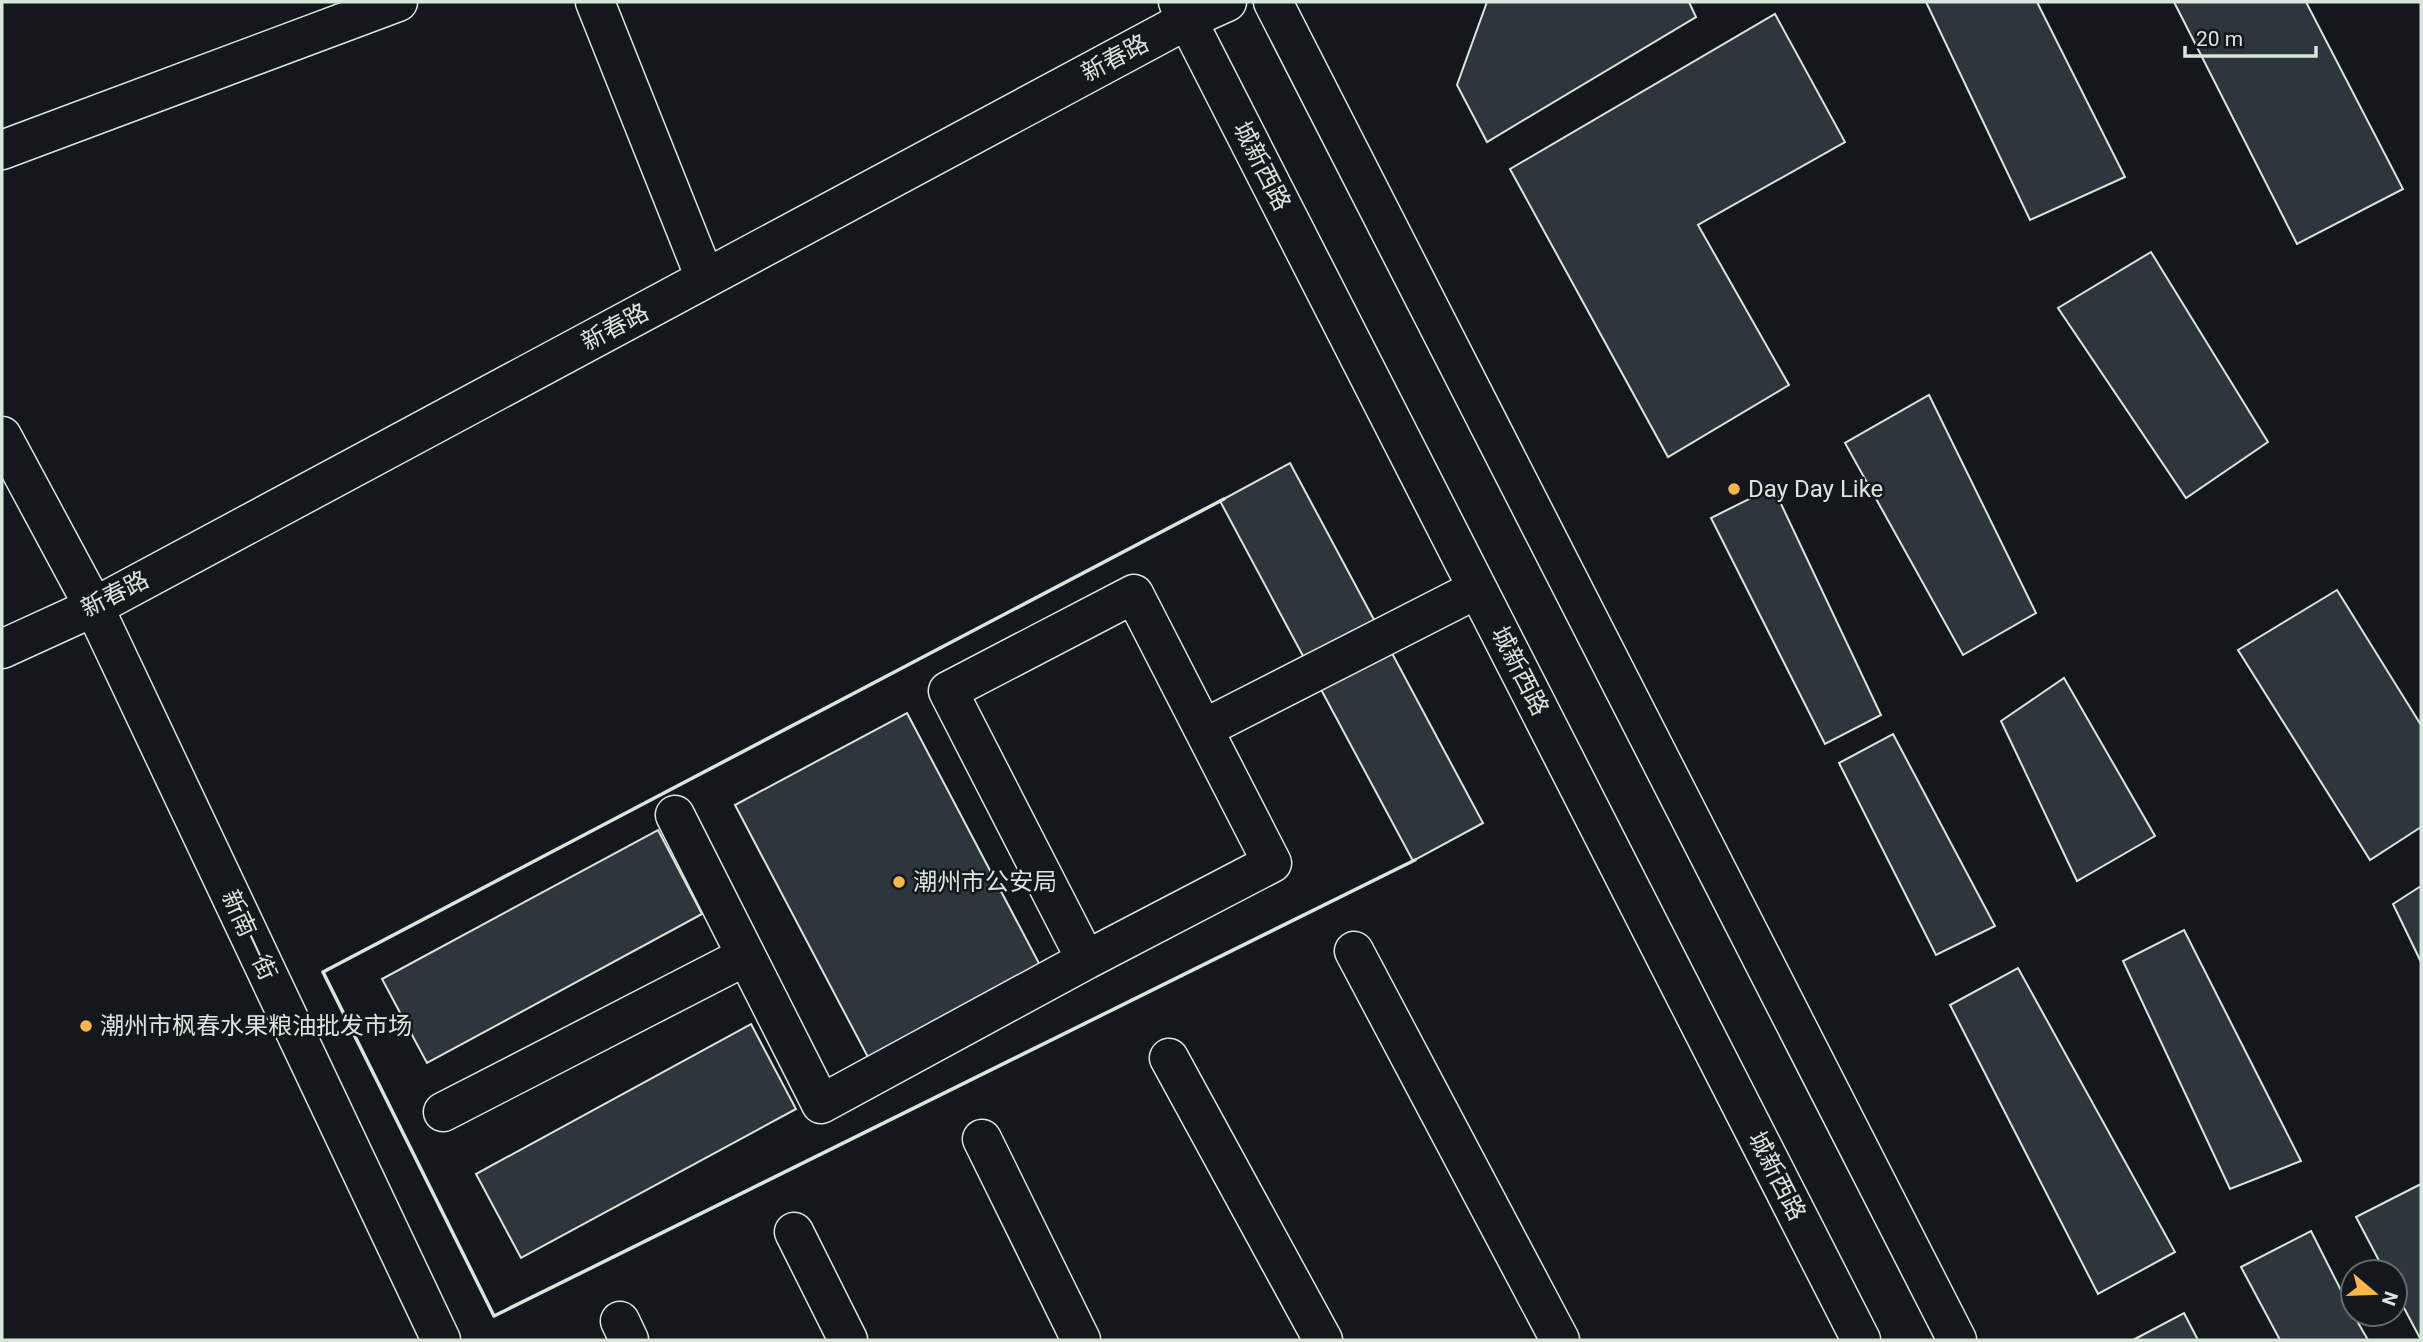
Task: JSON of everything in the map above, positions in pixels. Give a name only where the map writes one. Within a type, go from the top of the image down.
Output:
[{"type":"street","points":[[2,150],[398,2]]},
{"type":"street","points":[[595,2],[705,278]]},
{"type":"street","name":"新春路","points":[[2,649],[94,607],[705,278],[1182,11],[1227,2]]},
{"type":"street","points":[[1273,2],[1956,1340]]},
{"type":"street","name":"城新西路","points":[[1182,11],[1861,1340]]},
{"type":"street","name":"新南一街","points":[[2,436],[94,607],[441,1340]]},
{"type":"street","points":[[1205,728],[1478,589]]},
{"type":"street","points":[[675,815],[821,1104],[1086,960],[1272,863],[1134,594],[948,691],[1086,960]]},
{"type":"street","points":[[1354,951],[1560,1340]]},
{"type":"street","points":[[443,1112],[746,956]]},
{"type":"street","points":[[1169,1058],[1323,1340]]},
{"type":"street","points":[[982,1139],[1081,1340]]},
{"type":"street","points":[[794,1232],[848,1340]]},
{"type":"building","points":[[1487,2],[1689,2],[1696,17],[1487,142],[1457,85]]},
{"type":"building","points":[[1926,2],[2037,2],[2125,177],[2030,220]]},
{"type":"building","points":[[2174,2],[2306,2],[2403,189],[2297,244]]},
{"type":"building","points":[[1775,14],[1845,142],[1698,225],[1789,385],[1668,457],[1510,169]]},
{"type":"building","points":[[2151,252],[2268,442],[2186,498],[2058,308]]},
{"type":"building","points":[[1929,395],[2036,613],[1963,655],[1845,443]]},
{"type":"building","points":[[1290,463],[1483,823],[1413,861],[1220,501]]},
{"type":"building","points":[[1773,487],[1881,715],[1825,744],[1711,518]]},
{"type":"building","points":[[2337,590],[2421,725],[2421,827],[2370,860],[2238,650]]},
{"type":"building","points":[[2064,678],[2155,836],[2077,881],[2001,721]]},
{"type":"building","points":[[907,713],[1042,969],[870,1061],[735,805]]},
{"type":"building","points":[[1893,734],[1995,926],[1936,955],[1839,763]]},
{"type":"building","points":[[658,830],[702,914],[427,1063],[382,979]]},
{"type":"building","points":[[2421,886],[2421,962],[2393,904]]},
{"type":"building","points":[[2184,930],[2301,1161],[2230,1189],[2123,961]]},
{"type":"building","points":[[2018,968],[2175,1252],[2098,1294],[1950,1005]]},
{"type":"building","points":[[751,1024],[796,1109],[521,1258],[476,1174]]},
{"type":"building","points":[[2421,1184],[2421,1340],[2409,1317],[2409,1258],[2378,1258],[2356,1217]]},
{"type":"building","points":[[2311,1231],[2339,1286],[2339,1328],[2361,1328],[2368,1340],[2280,1340],[2241,1267]]},
{"type":"building","points":[[2184,1313],[2198,1340],[2133,1340]]},
{"type":"wall","points":[[1224,499],[323,972],[494,1316],[1415,860]]},
{"type":"place","name":"Day Day Like","points":[[1734,489]]},
{"type":"place","name":"潮州市公安局","points":[[899,882]]},
{"type":"place","name":"潮州市枫春水果粮油批发市场","points":[[86,1026]]}]
